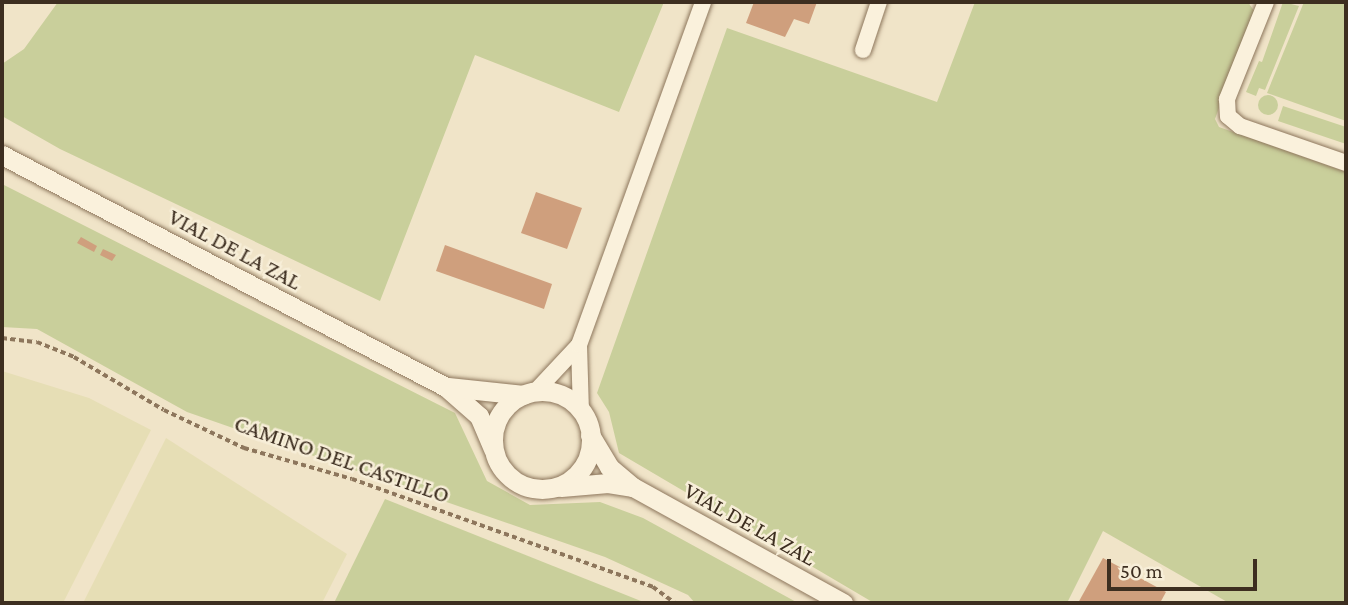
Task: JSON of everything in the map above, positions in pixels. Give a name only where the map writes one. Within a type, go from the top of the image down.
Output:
[{"type":"street","points":[[579,345],[530,393],[499,416],[493,449],[503,470],[521,485],[555,488],[582,467],[590,435],[581,412],[579,345],[703,2]]},
{"type":"street","points":[[863,50],[879,2]]},
{"type":"street","points":[[1265,2],[1227,99],[1228,116],[1240,126],[1346,163]]},
{"type":"street","name":"VIAL DE LA ZAL","points":[[2,155],[446,387],[479,416],[493,449]]},
{"type":"street","name":"VIAL DE LA ZAL","points":[[446,387],[530,393]]},
{"type":"street","points":[[530,393],[566,398],[581,412]]},
{"type":"street","name":"VIAL DE LA ZAL","points":[[590,435],[608,467],[633,487],[842,603]]},
{"type":"street","name":"VIAL DE LA ZAL","points":[[555,488],[608,483],[633,487]]},
{"type":"path","name":"CAMINO DEL CASTILLO","points":[[2,338],[37,342],[74,357],[164,410],[244,448],[431,507],[653,587],[676,603]]},
{"type":"shaded area","points":[[2,371],[89,398],[151,430],[63,603],[2,603]]},
{"type":"shaded area","points":[[166,438],[347,554],[322,603],[83,603]]},
{"type":"green space","points":[[58,2],[664,2],[619,112],[475,55],[380,301],[60,149],[2,116],[2,64],[24,49]]},
{"type":"green space","points":[[975,2],[1248,2],[1254,11],[1215,119],[1219,127],[1346,172],[1346,603],[1229,603],[1103,531],[1067,603],[874,603],[619,453],[609,412],[597,393],[727,28],[937,102]]},
{"type":"green space","points":[[1283,2],[1299,6],[1265,90],[1259,88],[1256,96],[1246,92],[1259,61],[1262,62]]},
{"type":"green space","points":[[1304,2],[1346,2],[1346,121],[1267,93]]},
{"type":"green space","points":[[1268,95],[1275,98],[1278,105],[1275,112],[1268,115],[1261,112],[1258,105],[1261,98]]},
{"type":"green space","points":[[1283,106],[1346,127],[1346,144],[1278,121]]},
{"type":"green space","points":[[2,184],[455,413],[487,481],[530,505],[600,502],[643,518],[798,603],[695,603],[688,595],[605,557],[187,412],[37,329],[2,327]]},
{"type":"green space","points":[[385,499],[646,603],[334,603]]},
{"type":"building","points":[[754,2],[817,2],[809,24],[794,19],[785,37],[746,23]]},
{"type":"building","points":[[536,192],[582,208],[567,249],[521,233]]},
{"type":"building","points":[[81,237],[97,246],[94,252],[77,243]]},
{"type":"building","points":[[445,245],[552,284],[544,309],[436,271]]},
{"type":"building","points":[[103,249],[116,255],[112,261],[100,255]]},
{"type":"building","points":[[1103,558],[1166,592],[1160,603],[1078,603]]}]
